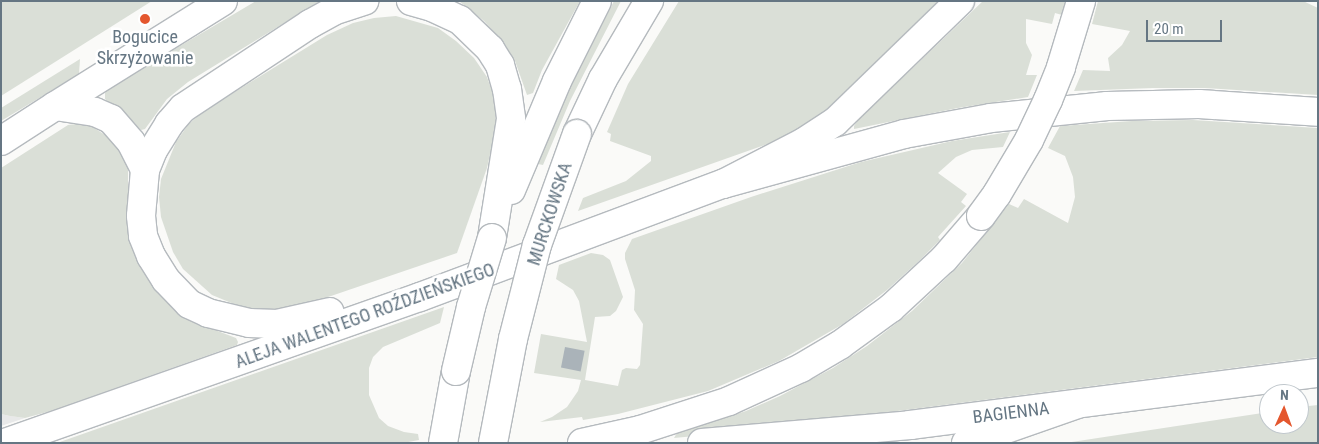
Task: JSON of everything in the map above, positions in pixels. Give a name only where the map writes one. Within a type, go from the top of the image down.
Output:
[{"type":"main road","points":[[1,141],[223,1]]},
{"type":"main road","points":[[364,1],[333,11],[310,24],[184,108],[169,124],[153,150],[145,170],[141,216],[143,236],[151,256],[172,286],[189,304],[208,314],[249,323],[277,324],[342,309],[420,297]]},
{"type":"main road","points":[[411,1],[432,7],[460,20],[490,49],[500,65],[507,89],[511,120],[510,172]]},
{"type":"main road","points":[[443,443],[471,307],[510,172],[597,1]]},
{"type":"main road","name":"MURCKOWSKA","points":[[493,443],[513,339],[537,245],[577,134],[603,79],[649,1]]},
{"type":"main road","points":[[724,184],[804,142],[835,122],[960,1]]},
{"type":"main road","points":[[582,443],[640,430],[729,401],[801,368],[840,345],[891,308],[944,259],[981,216],[1004,182],[1039,120],[1061,67],[1081,1]]},
{"type":"main road","points":[[724,184],[904,134],[1042,111],[1107,106],[1199,104],[1318,112]]},
{"type":"main road","points":[[55,106],[95,112],[111,119],[132,142],[145,170]]},
{"type":"main road","name":"ALEJA WALENTEGO ROŹDZIEŃSKIEGO","points":[[5,443],[420,297],[724,184]]},
{"type":"main road","name":"BAGIENNA","points":[[702,443],[910,425],[1318,373]]},
{"type":"main road","points":[[966,443],[1078,404]]},
{"type":"main road","points":[[826,443],[910,425]]},
{"type":"shaded area","points":[[1,1],[152,1],[1,96]]},
{"type":"shaded area","points":[[256,1],[320,1],[188,82],[167,99],[145,129],[141,130],[105,99],[105,93],[109,88]]},
{"type":"shaded area","points":[[459,1],[580,1],[542,70],[533,93],[527,95],[515,61],[504,43],[484,21]]},
{"type":"shaded area","points":[[614,1],[621,1],[570,101],[543,165],[538,164],[574,79]]},
{"type":"shaded area","points":[[679,1],[939,1],[830,109],[790,136],[578,211],[583,198],[626,181],[651,161],[651,156],[610,141],[611,134],[607,132],[628,84]]},
{"type":"shaded area","points":[[983,1],[1066,1],[1062,15],[1055,13],[1052,24],[1026,19],[1026,43],[1032,55],[1026,75],[1037,75],[1028,97],[958,108],[854,129],[858,120]]},
{"type":"shaded area","points":[[1098,1],[1303,1],[1318,8],[1318,95],[1205,88],[1074,91],[1083,70],[1110,71],[1108,58],[1122,45],[1130,31],[1092,24]]},
{"type":"shaded area","points":[[396,16],[438,28],[456,41],[474,58],[487,77],[494,97],[496,121],[487,168],[457,253],[290,310],[246,309],[212,295],[183,269],[173,252],[161,217],[159,197],[161,179],[176,142],[188,125],[202,112],[327,35],[353,23],[374,18]]},
{"type":"shaded area","points":[[80,59],[79,74],[1,121],[1,108]]},
{"type":"shaded area","points":[[1193,120],[1318,128],[1318,357],[727,433],[674,438],[677,433],[746,411],[780,396],[833,368],[867,346],[912,311],[962,263],[1009,204],[1018,208],[1024,199],[1068,223],[1075,197],[1073,177],[1065,156],[1048,148],[1060,126],[1132,121]]},
{"type":"shaded area","points":[[68,125],[91,126],[110,138],[119,147],[128,166],[128,210],[202,325],[236,338],[238,342],[237,345],[51,411],[25,418],[1,414],[1,168]]},
{"type":"shaded area","points":[[1010,132],[1003,147],[972,150],[956,157],[938,173],[967,194],[961,202],[966,206],[938,237],[940,240],[920,260],[887,290],[843,324],[779,361],[708,391],[618,414],[583,420],[582,417],[540,422],[567,407],[578,391],[581,380],[534,373],[541,334],[587,342],[579,301],[573,290],[556,279],[559,265],[591,253],[603,255],[610,260],[623,297],[616,311],[610,316],[595,317],[585,380],[618,386],[622,370],[626,368],[637,369],[640,365],[643,324],[634,310],[635,290],[625,259],[625,253],[632,239],[751,197],[861,162],[952,141]]},
{"type":"shaded area","points":[[444,307],[440,323],[383,347],[373,357],[369,368],[369,395],[379,418],[388,426],[404,432],[418,434],[419,440],[403,443],[57,443]]},
{"type":"shaded area","points":[[1318,405],[1318,443],[1065,443],[1259,414],[1259,434],[1309,434],[1309,406]]},
{"type":"shaded area","points":[[1,414],[10,416],[25,418],[1,426]]},
{"type":"building","points":[[565,347],[585,351],[581,371],[561,368]]},
{"type":"place","name":"Bogucice Skrzyżowanie","points":[[145,19]]}]
